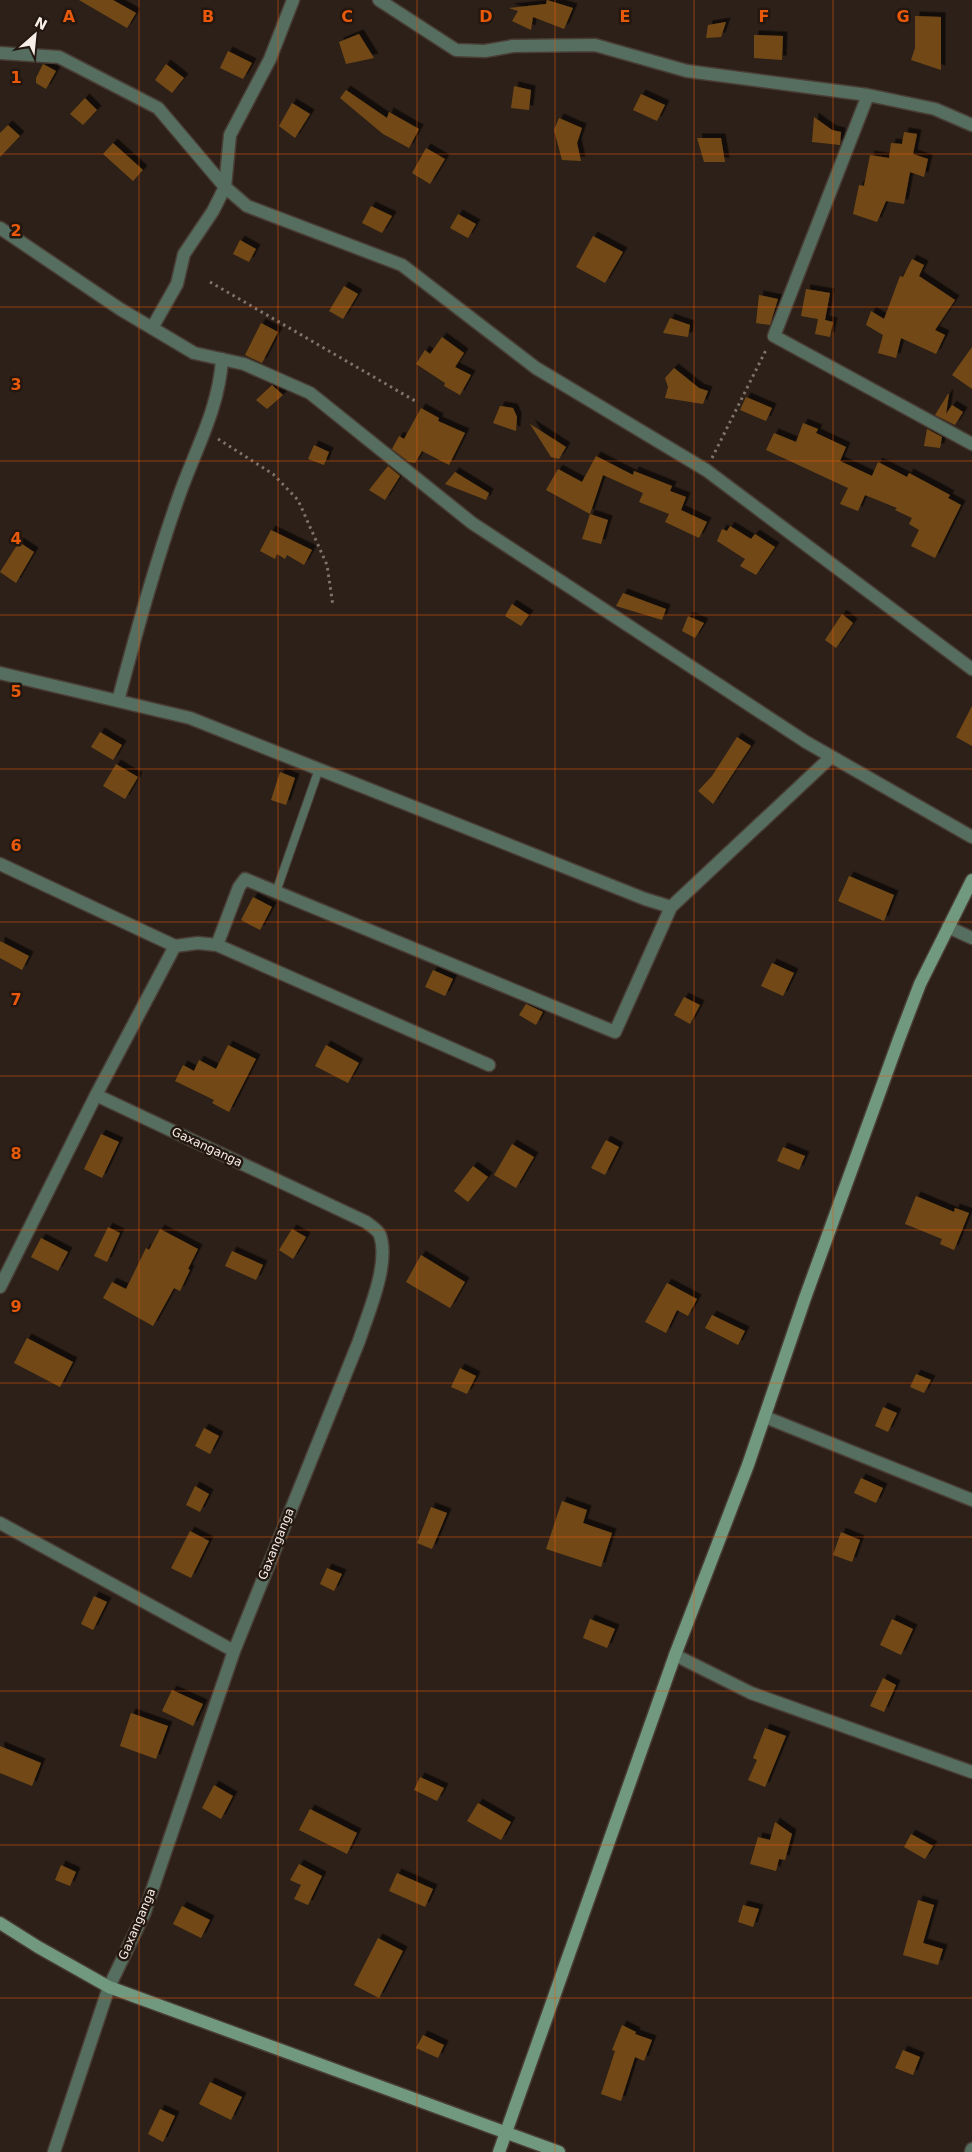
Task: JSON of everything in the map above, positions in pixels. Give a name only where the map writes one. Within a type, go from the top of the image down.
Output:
[{"type":"street","points":[[152,328],[177,284],[184,254],[213,211],[225,187],[230,135],[270,58],[292,0]]},
{"type":"street","points":[[379,0],[456,50],[484,51],[513,46],[595,45],[687,71],[868,96],[935,109],[972,125]]},
{"type":"street","points":[[0,53],[59,57],[158,108],[225,187],[247,206],[402,265],[536,368],[706,470],[972,669]]},
{"type":"street","points":[[868,96],[774,336],[972,444]]},
{"type":"street","points":[[0,228],[152,328],[194,353],[244,364],[310,393],[472,523],[831,758],[972,837]]},
{"type":"street","points":[[118,701],[144,603],[179,496],[206,432],[221,374],[222,359]]},
{"type":"street","points":[[0,673],[190,718],[644,899],[671,907]]},
{"type":"street","points":[[217,945],[238,887],[245,879],[615,1032],[671,907],[831,758]]},
{"type":"street","points":[[0,864],[174,946],[198,943],[217,945],[489,1065]]},
{"type":"street","points":[[499,2152],[675,1655],[764,1417],[898,1039],[920,984],[972,880]]},
{"type":"street","points":[[948,927],[972,938]]},
{"type":"street","points":[[0,1287],[96,1094],[174,946]]},
{"type":"street","name":"Gaxanganga","points":[[54,2152],[109,1987],[144,1914],[234,1651],[359,1341],[376,1289],[383,1250],[380,1233],[366,1222],[96,1094]]},
{"type":"street","points":[[764,1417],[972,1500]]},
{"type":"street","points":[[0,1523],[234,1651]]},
{"type":"street","points":[[675,1655],[751,1693],[972,1772]]},
{"type":"street","points":[[0,1923],[109,1987],[559,2152]]},
{"type":"lane","points":[[276,892],[318,769]]},
{"type":"path","points":[[210,282],[417,402]]},
{"type":"path","points":[[706,470],[774,336]]},
{"type":"path","points":[[206,432],[273,474],[298,500],[327,565],[333,606]]},
{"type":"building","points":[[79,0],[113,0],[136,13],[127,28]]},
{"type":"building","points":[[547,0],[573,8],[564,29],[533,17],[531,30],[512,21],[518,11],[509,8],[546,4]]},
{"type":"building","points":[[915,16],[941,17],[941,70],[911,60],[915,48]]},
{"type":"building","points":[[726,22],[721,37],[706,38],[708,25]]},
{"type":"building","points":[[359,34],[374,58],[346,64],[339,42]]},
{"type":"building","points":[[754,35],[783,36],[782,60],[754,58]]},
{"type":"building","points":[[228,51],[252,63],[243,79],[220,68]]},
{"type":"building","points":[[43,64],[56,71],[46,89],[36,83],[36,78]]},
{"type":"building","points":[[166,64],[184,78],[172,93],[155,80]]},
{"type":"building","points":[[514,86],[531,90],[529,110],[511,108]]},
{"type":"building","points":[[346,90],[387,118],[389,112],[419,129],[409,148],[383,134],[340,98]]},
{"type":"building","points":[[641,94],[665,105],[657,121],[633,110]]},
{"type":"building","points":[[85,98],[97,110],[83,125],[70,114]]},
{"type":"building","points":[[292,103],[310,114],[295,138],[279,126]]},
{"type":"building","points":[[814,117],[832,130],[841,132],[840,145],[812,142]]},
{"type":"building","points":[[559,118],[582,128],[577,143],[581,161],[562,160],[554,130]]},
{"type":"building","points":[[8,125],[20,136],[0,157],[0,133]]},
{"type":"building","points":[[904,132],[917,134],[913,154],[928,159],[924,177],[910,172],[904,204],[886,201],[877,222],[853,214],[859,185],[864,186],[870,155],[889,158],[891,143],[902,144]]},
{"type":"building","points":[[697,138],[721,138],[725,162],[704,162]]},
{"type":"building","points":[[113,143],[143,170],[133,181],[103,154]]},
{"type":"building","points":[[426,148],[445,159],[430,184],[412,173]]},
{"type":"building","points":[[371,206],[392,216],[382,233],[362,223]]},
{"type":"building","points":[[458,214],[476,224],[468,238],[450,228]]},
{"type":"building","points":[[593,236],[623,252],[605,283],[576,267]]},
{"type":"building","points":[[240,240],[256,249],[249,262],[233,254]]},
{"type":"building","points":[[912,259],[924,265],[919,276],[955,300],[935,330],[945,335],[936,354],[901,338],[896,358],[878,353],[883,335],[866,325],[871,311],[884,319],[900,276],[903,277]]},
{"type":"building","points":[[344,286],[358,294],[343,319],[329,311]]},
{"type":"building","points":[[806,289],[830,293],[825,320],[833,322],[830,337],[815,334],[818,319],[801,316]]},
{"type":"building","points":[[759,295],[778,299],[770,325],[756,323]]},
{"type":"building","points":[[670,318],[690,325],[688,337],[663,333]]},
{"type":"building","points":[[261,323],[278,332],[262,363],[245,355]]},
{"type":"building","points":[[442,337],[464,353],[455,367],[471,375],[460,395],[444,386],[445,383],[416,364],[425,350],[430,354]]},
{"type":"building","points":[[972,347],[972,389],[952,375]]},
{"type":"building","points":[[674,368],[699,388],[708,391],[703,404],[665,398],[668,387],[665,378]]},
{"type":"building","points":[[272,385],[283,395],[267,409],[256,400]]},
{"type":"building","points":[[948,394],[946,414],[952,405],[963,412],[955,425],[935,415]]},
{"type":"building","points":[[746,397],[772,408],[766,421],[740,410]]},
{"type":"building","points":[[500,406],[513,408],[517,417],[516,431],[493,423]]},
{"type":"building","points":[[421,408],[439,418],[438,421],[465,433],[449,465],[422,451],[415,463],[409,462],[392,449],[399,436],[404,439]]},
{"type":"building","points":[[803,423],[818,429],[816,433],[846,447],[840,461],[872,476],[878,462],[907,477],[909,473],[950,495],[948,498],[961,505],[935,558],[911,546],[919,530],[909,524],[912,518],[895,510],[897,508],[865,495],[858,511],[840,504],[848,488],[766,450],[774,433],[796,442]]},
{"type":"building","points":[[530,424],[566,447],[559,459],[551,457]]},
{"type":"building","points":[[927,429],[942,437],[940,448],[924,446]]},
{"type":"building","points":[[314,445],[329,452],[324,465],[308,459]]},
{"type":"building","points":[[596,456],[633,475],[634,471],[672,486],[670,491],[686,497],[681,510],[707,522],[699,538],[665,522],[669,514],[639,502],[643,493],[603,475],[590,514],[546,490],[558,469],[582,482]]},
{"type":"building","points":[[388,466],[400,476],[385,500],[369,490]]},
{"type":"building","points":[[455,472],[489,493],[486,500],[445,484]]},
{"type":"building","points":[[590,514],[608,520],[601,544],[582,539]]},
{"type":"building","points":[[730,526],[751,539],[755,534],[775,547],[756,575],[740,566],[745,559],[717,541],[722,529],[727,531]]},
{"type":"building","points":[[271,530],[312,550],[304,565],[287,555],[285,559],[277,554],[275,559],[260,551]]},
{"type":"building","points":[[19,542],[34,552],[16,583],[0,572]]},
{"type":"building","points":[[623,593],[666,609],[662,620],[616,606]]},
{"type":"building","points":[[512,604],[529,615],[521,626],[505,616]]},
{"type":"building","points":[[842,614],[853,623],[836,648],[825,640]]},
{"type":"building","points":[[688,616],[704,623],[695,638],[682,631]]},
{"type":"building","points":[[972,706],[972,746],[956,737]]},
{"type":"building","points":[[100,732],[122,745],[113,760],[91,747]]},
{"type":"building","points":[[737,737],[751,746],[713,804],[698,791],[712,776]]},
{"type":"building","points":[[116,764],[138,777],[125,799],[103,786]]},
{"type":"building","points":[[280,772],[295,778],[286,805],[271,800]]},
{"type":"building","points":[[849,876],[894,895],[884,921],[838,901]]},
{"type":"building","points":[[253,897],[272,907],[260,930],[241,920]]},
{"type":"building","points":[[0,941],[29,956],[22,970],[0,958]]},
{"type":"building","points":[[772,963],[794,973],[783,996],[761,986]]},
{"type":"building","points":[[433,970],[453,979],[445,996],[425,987]]},
{"type":"building","points":[[684,997],[700,1005],[690,1024],[674,1015]]},
{"type":"building","points":[[526,1004],[543,1012],[536,1025],[519,1015]]},
{"type":"building","points":[[228,1045],[256,1059],[229,1112],[212,1103],[214,1100],[175,1081],[183,1065],[194,1071],[199,1060],[216,1069]]},
{"type":"building","points":[[326,1045],[359,1063],[348,1083],[315,1066]]},
{"type":"building","points":[[101,1134],[119,1142],[102,1178],[84,1169]]},
{"type":"building","points":[[606,1140],[619,1147],[605,1175],[591,1168]]},
{"type":"building","points":[[512,1144],[534,1157],[516,1188],[494,1175]]},
{"type":"building","points":[[783,1147],[805,1156],[799,1170],[777,1161]]},
{"type":"building","points":[[473,1166],[488,1177],[468,1202],[454,1191]]},
{"type":"building","points":[[916,1196],[954,1212],[955,1208],[969,1213],[954,1250],[940,1244],[942,1239],[905,1224]]},
{"type":"building","points":[[108,1227],[120,1233],[107,1262],[94,1256]]},
{"type":"building","points":[[160,1229],[198,1249],[180,1291],[174,1288],[153,1326],[103,1298],[112,1282],[126,1289],[146,1248],[149,1250]]},
{"type":"building","points":[[292,1229],[306,1237],[293,1259],[279,1250]]},
{"type":"building","points":[[41,1238],[68,1252],[58,1271],[31,1257]]},
{"type":"building","points":[[232,1251],[263,1265],[256,1280],[225,1266]]},
{"type":"building","points":[[421,1255],[465,1282],[450,1308],[406,1282]]},
{"type":"building","points":[[667,1283],[697,1299],[688,1316],[677,1310],[666,1333],[645,1322]]},
{"type":"building","points":[[712,1315],[745,1331],[738,1345],[705,1328]]},
{"type":"building","points":[[27,1338],[73,1362],[60,1387],[14,1363]]},
{"type":"building","points":[[460,1368],[476,1376],[467,1394],[451,1387]]},
{"type":"building","points":[[916,1374],[931,1380],[924,1393],[910,1387]]},
{"type":"building","points":[[883,1407],[897,1413],[888,1432],[875,1426]]},
{"type":"building","points":[[204,1428],[219,1436],[210,1454],[195,1446]]},
{"type":"building","points":[[861,1478],[883,1488],[876,1503],[854,1493]]},
{"type":"building","points":[[195,1486],[209,1494],[200,1512],[186,1505]]},
{"type":"building","points":[[562,1501],[587,1510],[583,1523],[612,1533],[601,1567],[546,1549]]},
{"type":"building","points":[[431,1507],[447,1513],[432,1549],[417,1543]]},
{"type":"building","points":[[190,1531],[209,1541],[191,1578],[171,1568]]},
{"type":"building","points":[[841,1532],[860,1540],[852,1562],[833,1555]]},
{"type":"building","points":[[327,1568],[342,1574],[334,1591],[320,1584]]},
{"type":"building","points":[[94,1596],[107,1602],[93,1630],[81,1624]]},
{"type":"building","points":[[590,1619],[615,1629],[607,1648],[583,1638]]},
{"type":"building","points":[[892,1619],[913,1629],[901,1655],[880,1645]]},
{"type":"building","points":[[883,1678],[896,1685],[884,1712],[870,1706]]},
{"type":"building","points":[[172,1690],[203,1704],[193,1726],[162,1711]]},
{"type":"building","points":[[131,1713],[168,1726],[156,1759],[120,1746]]},
{"type":"building","points":[[765,1728],[786,1736],[765,1787],[748,1780],[757,1760],[753,1758]]},
{"type":"building","points":[[0,1746],[41,1763],[32,1786],[0,1773]]},
{"type":"building","points":[[420,1777],[444,1788],[437,1801],[414,1790]]},
{"type":"building","points":[[214,1785],[233,1796],[221,1819],[202,1808]]},
{"type":"building","points":[[478,1803],[511,1822],[501,1840],[467,1821]]},
{"type":"building","points":[[310,1809],[357,1833],[347,1854],[299,1830]]},
{"type":"building","points":[[775,1822],[792,1834],[785,1860],[779,1859],[776,1871],[750,1864],[758,1837],[770,1840]]},
{"type":"building","points":[[911,1834],[933,1846],[925,1859],[904,1847]]},
{"type":"building","points":[[299,1864],[322,1876],[308,1905],[294,1899],[301,1885],[290,1880]]},
{"type":"building","points":[[61,1865],[76,1872],[70,1886],[55,1880]]},
{"type":"building","points":[[397,1873],[433,1889],[425,1907],[389,1891]]},
{"type":"building","points":[[918,1900],[934,1905],[923,1943],[943,1949],[938,1965],[903,1955]]},
{"type":"building","points":[[743,1905],[759,1909],[753,1927],[738,1922]]},
{"type":"building","points":[[182,1906],[210,1920],[201,1938],[173,1924]]},
{"type":"building","points":[[378,1938],[403,1951],[379,1998],[354,1985]]},
{"type":"building","points":[[622,2025],[636,2032],[635,2034],[652,2040],[644,2061],[635,2057],[621,2101],[601,2094],[615,2051],[612,2050]]},
{"type":"building","points":[[423,2035],[444,2045],[438,2058],[416,2048]]},
{"type":"building","points":[[903,2050],[920,2057],[913,2075],[895,2068]]},
{"type":"building","points":[[210,2082],[242,2097],[231,2120],[199,2104]]},
{"type":"building","points":[[160,2109],[175,2116],[163,2142],[148,2134]]}]
